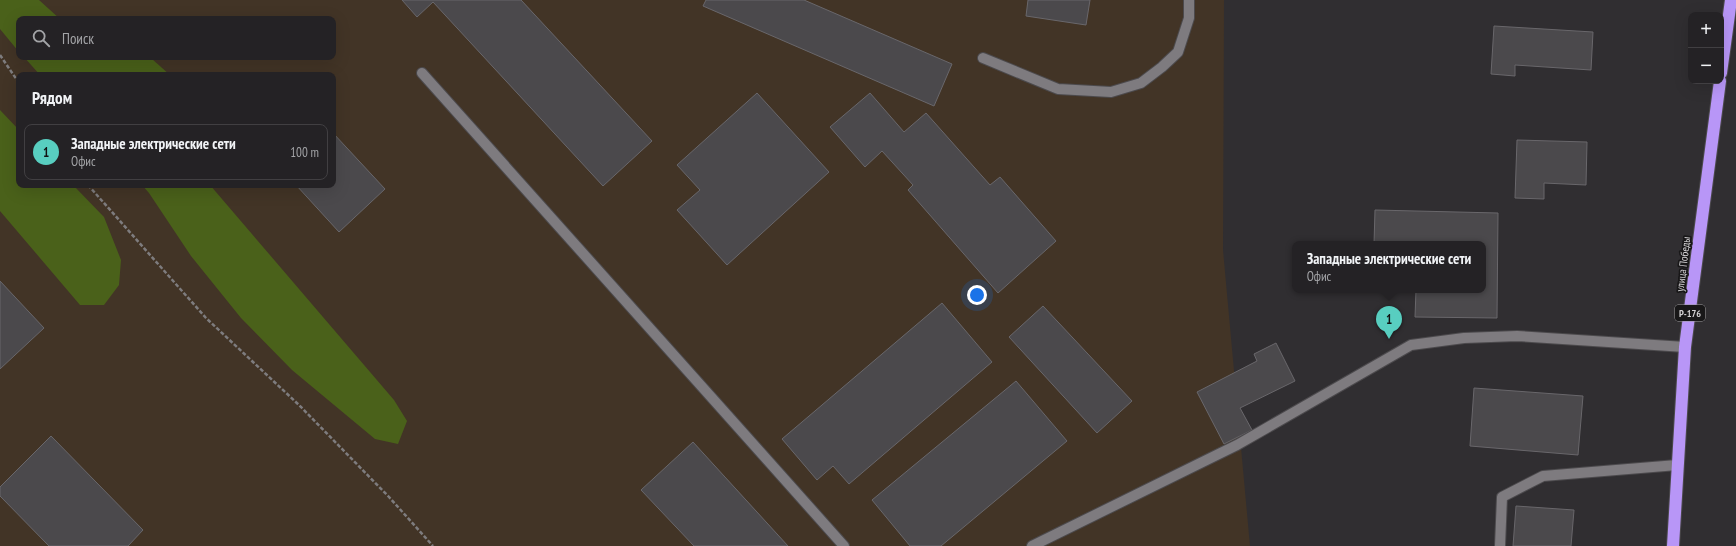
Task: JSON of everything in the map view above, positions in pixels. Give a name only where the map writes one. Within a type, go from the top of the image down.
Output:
[{"type":"highway","points":[[1724,49],[1730,0]]},
{"type":"highway","name":"улица Победы","points":[[1674,546],[1677,465],[1685,347],[1720,84]]},
{"type":"street","points":[[983,58],[1058,89],[1111,92],[1141,83],[1162,67],[1178,52],[1188,18],[1189,0]]},
{"type":"street","points":[[422,73],[844,546]]},
{"type":"street","points":[[1032,546],[1237,445],[1411,345],[1464,338],[1517,336],[1685,347]]},
{"type":"street","points":[[1500,546],[1502,497],[1543,476],[1677,465]]},
{"type":"path","points":[[0,55],[16,79]]},
{"type":"path","points":[[91,188],[206,318],[299,405],[389,497],[433,546]]},
{"type":"shaded area","points":[[0,0],[1224,0],[1223,250],[1250,546],[0,546]]},
{"type":"green space","points":[[0,0],[39,0],[57,16],[16,16],[16,48],[0,29]]},
{"type":"green space","points":[[27,60],[153,60],[167,72],[37,72]]},
{"type":"green space","points":[[0,110],[16,127],[16,188],[76,188],[104,217],[121,260],[119,285],[104,305],[80,305],[0,211]]},
{"type":"green space","points":[[145,188],[213,188],[394,400],[407,421],[398,444],[375,439],[292,370],[241,318],[191,256]]},
{"type":"building","points":[[402,0],[521,0],[652,141],[603,186],[433,2],[417,17]]},
{"type":"building","points":[[706,0],[804,0],[952,64],[934,106],[703,6]]},
{"type":"building","points":[[1028,0],[1090,0],[1086,25],[1026,16]]},
{"type":"building","points":[[1494,26],[1593,32],[1591,70],[1515,65],[1515,76],[1491,74]]},
{"type":"building","points":[[757,93],[829,172],[727,265],[677,210],[700,190],[677,165]]},
{"type":"building","points":[[870,93],[904,132],[926,113],[990,185],[1000,177],[1056,241],[998,293],[908,190],[913,185],[882,151],[865,167],[830,127]]},
{"type":"building","points":[[336,136],[385,189],[339,232],[299,188],[336,188]]},
{"type":"building","points":[[1517,140],[1587,142],[1586,185],[1544,183],[1544,199],[1515,198]]},
{"type":"building","points":[[1375,210],[1498,213],[1497,318],[1415,317],[1416,293],[1486,293],[1486,241],[1374,241]]},
{"type":"building","points":[[0,281],[44,328],[0,369]]},
{"type":"building","points":[[942,303],[992,362],[849,484],[833,466],[817,480],[782,439]]},
{"type":"building","points":[[1043,306],[1132,401],[1097,433],[1009,337]]},
{"type":"building","points":[[1276,343],[1295,381],[1240,408],[1252,430],[1224,444],[1197,392],[1257,361],[1254,354]]},
{"type":"building","points":[[1016,381],[1067,441],[941,546],[910,546],[872,500]]},
{"type":"building","points":[[1474,388],[1583,396],[1578,455],[1470,446]]},
{"type":"building","points":[[51,436],[143,530],[128,546],[49,546],[0,496],[0,487]]},
{"type":"building","points":[[693,442],[788,546],[694,546],[641,490]]},
{"type":"building","points":[[1516,506],[1574,510],[1571,546],[1513,546]]},
{"type":"place","name":"Западные электрические сети","points":[[1389,339]]}]
